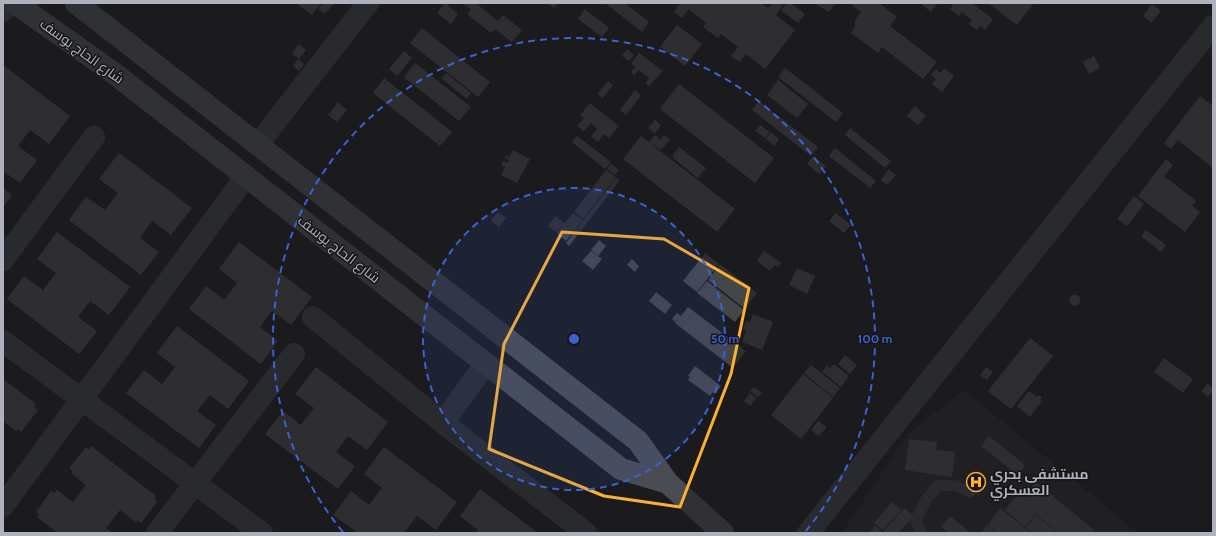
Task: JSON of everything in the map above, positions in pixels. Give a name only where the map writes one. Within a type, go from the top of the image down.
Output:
[{"type":"main road","name":"شارع الحاج يوسف","points":[[15,3],[111,71],[621,469],[668,483]]},
{"type":"main road","name":"شارع الحاج يوسف","points":[[76,3],[133,46],[638,442],[668,483],[723,533]]},
{"type":"main road","points":[[100,3],[133,46]]},
{"type":"street","points":[[3,11],[9,3]]},
{"type":"street","points":[[258,144],[368,3]]},
{"type":"street","points":[[808,533],[870,458],[1213,26]]},
{"type":"street","points":[[3,260],[94,137]]},
{"type":"street","points":[[3,506],[246,176]]},
{"type":"street","points":[[313,317],[443,423],[586,533]]},
{"type":"street","points":[[3,342],[262,533]]},
{"type":"street","points":[[157,533],[294,354]]},
{"type":"street","points":[[443,423],[486,363]]},
{"type":"lane","points":[[921,533],[916,520],[926,500],[938,485],[956,486],[970,492]]},
{"type":"highlighted area","points":[[562,232],[664,239],[749,288],[731,374],[680,507],[604,496],[489,449],[504,344]]},
{"type":"shaded area","name":"مستشفى بحري العسكري","points":[[964,390],[1136,531],[1134,533],[842,533],[908,434]]},
{"type":"building","points":[[296,3],[321,3],[312,15]]},
{"type":"building","points":[[323,3],[334,3],[325,14],[318,9]]},
{"type":"building","points":[[445,3],[458,14],[451,24],[437,13]]},
{"type":"building","points":[[462,3],[478,3],[477,4],[498,21],[503,15],[522,30],[512,42],[495,29],[491,33],[467,14],[471,9]]},
{"type":"building","points":[[559,3],[554,8],[549,4]]},
{"type":"building","points":[[605,3],[625,3],[649,22],[642,32]]},
{"type":"building","points":[[680,3],[761,3],[768,8],[772,3],[784,3],[776,15],[795,30],[765,69],[746,54],[739,62],[731,56],[738,47],[721,34],[718,38],[703,27],[706,23],[689,9],[682,18],[674,12]]},
{"type":"building","points":[[787,3],[791,3],[805,14],[798,23],[781,10]]},
{"type":"building","points":[[814,3],[835,3],[829,12]]},
{"type":"building","points":[[854,3],[879,3],[897,17],[890,26],[937,62],[923,79],[882,47],[878,53],[851,33],[855,27],[855,20],[861,12],[852,5]]},
{"type":"building","points":[[920,3],[938,3],[931,12]]},
{"type":"building","points":[[950,3],[972,3],[993,19],[985,30],[981,26],[977,30],[969,24],[972,20],[962,12],[959,16],[950,9],[953,5]]},
{"type":"building","points":[[988,3],[1034,3],[1017,25]]},
{"type":"building","points":[[1152,4],[1161,11],[1151,23],[1143,16]]},
{"type":"building","points":[[585,9],[609,28],[602,37],[578,19]]},
{"type":"building","points":[[677,25],[702,44],[685,66],[660,47]]},
{"type":"building","points":[[422,28],[490,82],[478,97],[410,43]]},
{"type":"building","points":[[299,44],[306,50],[299,59],[292,53]]},
{"type":"building","points":[[627,49],[634,55],[629,61],[622,56]]},
{"type":"building","points":[[404,51],[412,58],[397,76],[389,69]]},
{"type":"building","points":[[639,53],[663,71],[649,86],[645,83],[649,78],[639,70],[634,75],[631,72],[635,67],[631,64]]},
{"type":"building","points":[[1094,56],[1100,68],[1089,74],[1083,62]]},
{"type":"building","points":[[298,59],[304,64],[299,71],[293,66]]},
{"type":"building","points":[[415,63],[471,107],[459,121],[404,77]]},
{"type":"building","points":[[3,65],[70,116],[49,144],[30,130],[18,146],[37,160],[20,183],[3,171]]},
{"type":"building","points":[[785,68],[843,113],[836,122],[778,77]]},
{"type":"building","points":[[944,68],[954,76],[942,92],[932,84],[936,79],[931,75],[936,69],[941,73]]},
{"type":"building","points":[[446,73],[471,93],[467,99],[441,78]]},
{"type":"building","points":[[384,78],[452,132],[440,146],[373,93]]},
{"type":"building","points":[[778,80],[808,104],[797,118],[767,95]]},
{"type":"building","points":[[608,81],[613,85],[603,98],[597,94]]},
{"type":"building","points":[[679,84],[774,158],[755,183],[660,109]]},
{"type":"building","points":[[635,90],[641,95],[626,115],[620,110]]},
{"type":"building","points":[[1200,96],[1213,106],[1213,168],[1178,140],[1171,149],[1164,143]]},
{"type":"building","points":[[759,101],[818,147],[811,156],[752,110]]},
{"type":"building","points":[[338,102],[347,110],[337,122],[328,115]]},
{"type":"building","points":[[590,103],[619,126],[609,138],[604,134],[598,142],[591,136],[597,129],[591,123],[584,131],[577,126],[584,118],[580,115]]},
{"type":"building","points":[[915,106],[926,116],[918,125],[907,116]]},
{"type":"building","points":[[655,120],[661,125],[655,134],[648,128]]},
{"type":"building","points":[[760,125],[770,132],[765,138],[755,131]]},
{"type":"building","points":[[850,128],[891,161],[885,168],[845,135]]},
{"type":"building","points":[[771,132],[779,139],[774,146],[766,139]]},
{"type":"building","points":[[655,135],[660,140],[664,135],[670,139],[661,150],[649,142]]},
{"type":"building","points":[[577,136],[611,162],[605,169],[572,142]]},
{"type":"building","points":[[641,136],[735,209],[717,232],[623,159]]},
{"type":"building","points":[[679,147],[706,168],[698,178],[672,157]]},
{"type":"building","points":[[835,148],[876,181],[870,188],[829,156]]},
{"type":"building","points":[[513,150],[530,159],[517,183],[501,175],[505,167],[501,165],[503,161],[507,163],[509,160],[504,158],[506,155],[509,157]]},
{"type":"building","points":[[119,153],[192,208],[171,235],[152,221],[140,238],[159,252],[141,275],[69,220],[86,197],[105,210],[118,193],[99,179]]},
{"type":"building","points":[[813,156],[826,166],[819,174],[807,164]]},
{"type":"building","points":[[1166,159],[1173,165],[1164,176],[1196,201],[1192,206],[1200,212],[1185,232],[1138,196]]},
{"type":"building","points":[[611,164],[619,170],[615,175],[607,169]]},
{"type":"building","points":[[889,169],[896,175],[887,185],[881,180]]},
{"type":"building","points":[[606,170],[616,177],[583,219],[574,212]]},
{"type":"building","points":[[616,178],[620,180],[569,246],[566,243]]},
{"type":"building","points":[[3,188],[12,195],[3,207]]},
{"type":"building","points":[[1134,196],[1144,204],[1127,226],[1117,219]]},
{"type":"building","points":[[498,212],[506,218],[499,227],[491,221]]},
{"type":"building","points":[[573,213],[583,220],[566,241],[556,233]]},
{"type":"building","points":[[836,213],[851,225],[844,233],[829,221]]},
{"type":"building","points":[[555,216],[564,223],[556,232],[548,226]]},
{"type":"building","points":[[1146,230],[1166,245],[1161,252],[1141,236]]},
{"type":"building","points":[[57,232],[130,287],[109,315],[90,301],[78,317],[97,331],[79,354],[7,299],[24,276],[43,290],[56,273],[37,259]]},
{"type":"building","points":[[599,240],[606,246],[598,256],[591,250]]},
{"type":"building","points":[[239,242],[312,297],[291,325],[272,311],[260,327],[278,341],[261,364],[189,309],[206,286],[224,300],[237,283],[219,269]]},
{"type":"building","points":[[591,251],[602,259],[593,270],[582,261]]},
{"type":"building","points":[[764,251],[781,263],[778,267],[775,265],[770,271],[757,261]]},
{"type":"building","points":[[705,253],[719,264],[697,292],[683,281]]},
{"type":"building","points":[[632,259],[639,266],[635,272],[627,265]]},
{"type":"building","points":[[720,264],[757,293],[745,309],[708,280]]},
{"type":"building","points":[[797,268],[815,276],[807,294],[789,285]]},
{"type":"building","points":[[707,281],[744,310],[735,322],[697,293]]},
{"type":"building","points":[[656,292],[672,305],[665,314],[649,301]]},
{"type":"building","points":[[1075,294],[1079,296],[1081,300],[1079,304],[1075,306],[1071,304],[1069,300],[1071,296]]},
{"type":"building","points":[[688,307],[746,351],[733,368],[675,323],[680,317],[675,322],[672,319],[677,313],[681,316]]},
{"type":"building","points":[[753,314],[773,322],[762,350],[742,342],[746,331],[743,329],[746,321],[750,322]]},
{"type":"building","points":[[177,326],[249,381],[228,409],[210,395],[197,411],[216,425],[199,448],[126,393],[144,370],[162,384],[175,367],[157,353]]},
{"type":"building","points":[[1030,338],[1053,356],[1011,409],[988,391]]},
{"type":"building","points":[[845,355],[857,365],[850,374],[838,364]]},
{"type":"building","points":[[1164,358],[1193,379],[1183,393],[1154,372]]},
{"type":"building","points":[[834,364],[849,376],[841,387],[825,374]]},
{"type":"building","points":[[811,365],[840,388],[833,397],[804,373]]},
{"type":"building","points":[[827,365],[830,368],[825,374],[822,372]]},
{"type":"building","points":[[695,366],[721,386],[715,394],[713,392],[710,396],[688,380],[690,377],[688,376]]},
{"type":"building","points":[[316,367],[388,422],[367,450],[348,436],[336,452],[355,466],[338,489],[265,434],[283,411],[301,425],[314,408],[295,394]]},
{"type":"building","points":[[986,367],[993,372],[987,380],[980,375]]},
{"type":"building","points":[[803,374],[833,398],[801,439],[771,415]]},
{"type":"building","points":[[3,379],[36,404],[34,407],[38,410],[21,432],[17,429],[16,431],[3,421]]},
{"type":"building","points":[[1208,383],[1213,390],[1208,397],[1201,391]]},
{"type":"building","points":[[754,387],[762,393],[758,397],[750,391]]},
{"type":"building","points":[[1029,391],[1037,397],[1039,395],[1042,397],[1040,400],[1042,401],[1030,417],[1017,406]]},
{"type":"building","points":[[750,393],[756,398],[750,406],[744,401]]},
{"type":"building","points":[[818,421],[827,427],[819,436],[811,430]]},
{"type":"building","points":[[989,436],[1025,465],[1018,475],[981,446]]},
{"type":"building","points":[[909,439],[937,442],[936,450],[955,452],[952,477],[905,470]]},
{"type":"building","points":[[91,446],[156,496],[154,499],[157,502],[141,523],[137,520],[136,522],[120,510],[106,528],[113,533],[58,533],[37,517],[39,514],[36,512],[51,491],[55,493],[57,490],[73,502],[86,485],[71,473],[73,471],[69,468],[86,447],[89,449]]},
{"type":"building","points":[[384,447],[457,502],[436,530],[417,516],[404,533],[358,533],[333,515],[351,491],[369,505],[382,488],[364,474]]},
{"type":"building","points":[[1036,482],[1094,530],[1092,533],[1059,533],[1036,514],[1025,527],[1005,510],[1019,493],[1024,497]]},
{"type":"building","points":[[480,489],[538,533],[476,533],[478,530],[460,516]]},
{"type":"building","points":[[892,502],[901,510],[883,530],[874,523]]},
{"type":"building","points":[[904,508],[914,516],[898,533],[886,533],[884,531]]},
{"type":"building","points":[[1000,508],[1031,533],[998,533],[988,525]]},
{"type":"building","points":[[1036,515],[1058,533],[1033,533],[1026,528]]},
{"type":"building","points":[[950,516],[971,533],[949,533],[941,527]]},
{"type":"building","points":[[987,525],[996,533],[981,533]]},
{"type":"building","points":[[875,526],[884,533],[869,533]]},
{"type":"place","name":"مستشفى بحري العسكري","points":[[976,482]]}]
